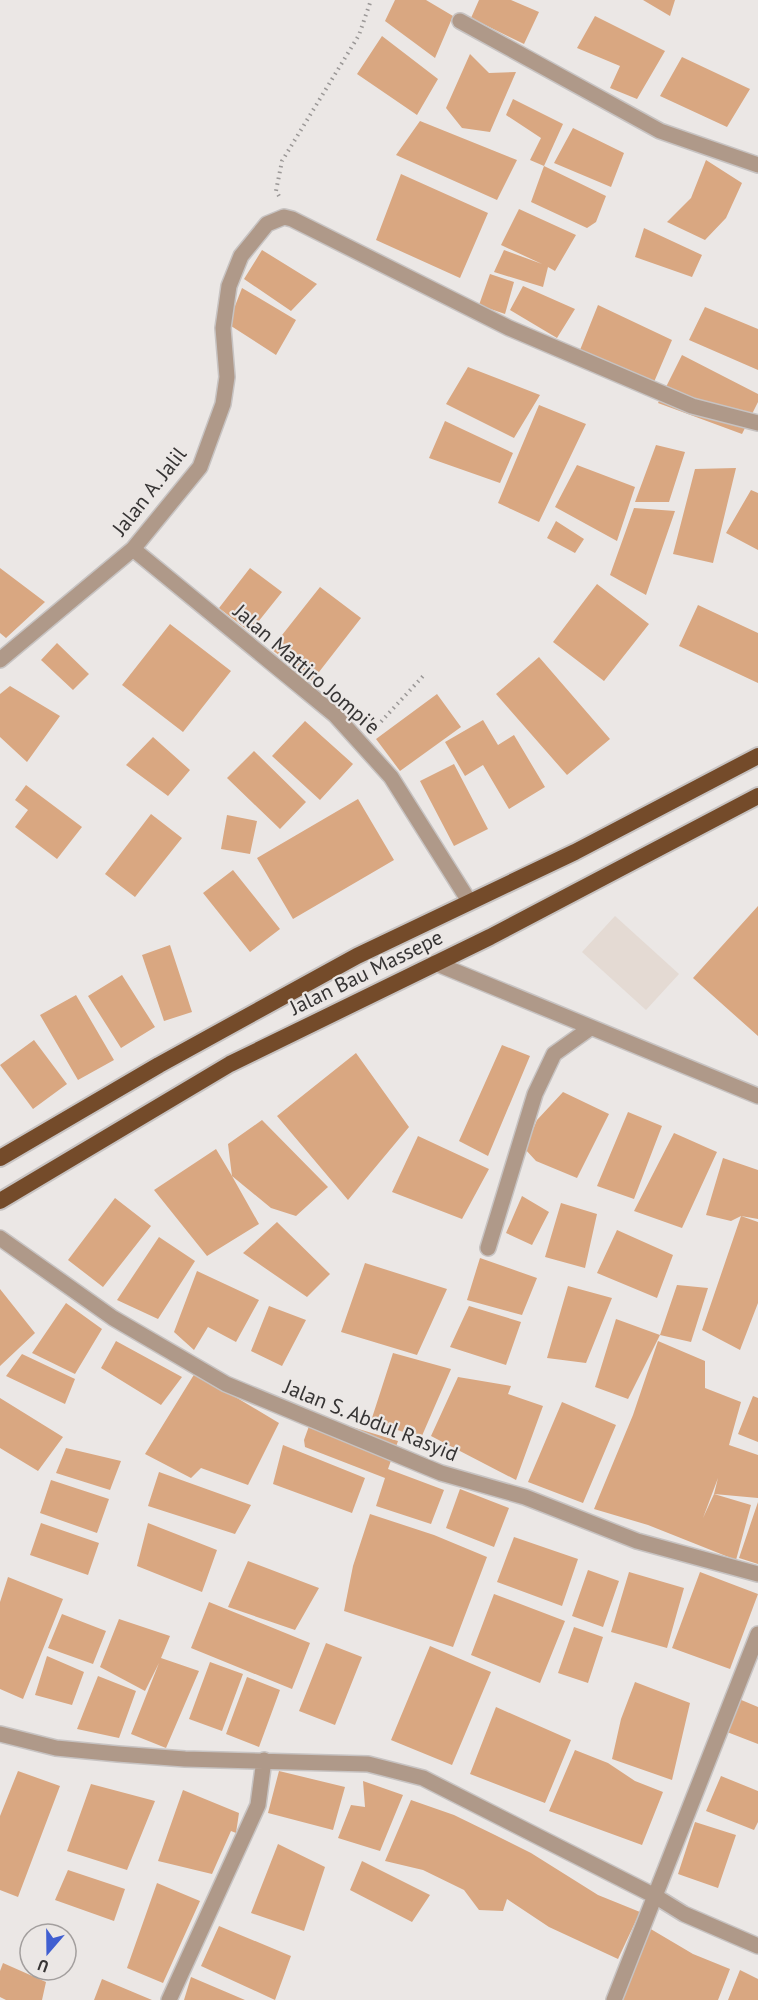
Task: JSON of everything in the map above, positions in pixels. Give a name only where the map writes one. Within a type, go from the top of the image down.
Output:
[{"type":"highway","name":"Jalan Bau Massepe","points":[[0,1158],[347,962],[575,852],[758,756]]},
{"type":"highway","name":"Jalan Bau Massepe","points":[[0,1201],[230,1064],[435,963],[758,796]]},
{"type":"street","points":[[460,21],[660,131],[758,165]]},
{"type":"street","name":"Jalan A. Jalil","points":[[0,660],[133,549],[200,467],[223,404],[227,377],[223,328],[229,286],[241,256],[267,224],[284,217],[292,219]]},
{"type":"street","points":[[292,219],[509,328],[692,406],[758,423]]},
{"type":"street","name":"Jalan Mattiro Jompi'e","points":[[133,549],[335,715],[362,742],[391,777],[469,902]]},
{"type":"street","points":[[435,963],[589,1029],[758,1096]]},
{"type":"street","points":[[488,1248],[535,1094],[554,1054],[589,1029]]},
{"type":"street","name":"Jalan S. Abdul Rasyid","points":[[0,1238],[114,1318],[226,1384],[441,1473],[525,1497],[637,1541],[758,1574]]},
{"type":"street","points":[[614,2000],[758,1634]]},
{"type":"street","points":[[0,1734],[56,1748],[118,1754],[185,1759],[368,1764],[423,1778],[655,1896],[684,1914],[758,1946]]},
{"type":"street","points":[[169,2000],[258,1804],[264,1760]]},
{"type":"path","points":[[292,219],[276,191],[282,161],[359,35],[372,0]]},
{"type":"path","points":[[362,742],[425,674]]},
{"type":"shaded area","points":[[615,916],[679,974],[646,1010],[582,952]]},
{"type":"building","points":[[395,0],[426,0],[453,16],[435,58],[385,21]]},
{"type":"building","points":[[479,0],[511,0],[539,12],[524,44],[471,18]]},
{"type":"building","points":[[643,0],[675,0],[670,16]]},
{"type":"building","points":[[595,16],[665,51],[637,99],[610,88],[620,66],[577,48]]},
{"type":"building","points":[[382,36],[438,79],[417,115],[357,74]]},
{"type":"building","points":[[470,54],[489,73],[516,72],[490,132],[462,128],[446,108]]},
{"type":"building","points":[[682,57],[750,89],[727,127],[660,96]]},
{"type":"building","points":[[513,99],[563,124],[544,166],[530,160],[541,138],[506,115]]},
{"type":"building","points":[[420,121],[517,160],[497,200],[396,155]]},
{"type":"building","points":[[573,128],[624,153],[611,187],[554,163]]},
{"type":"building","points":[[706,160],[742,183],[726,218],[705,240],[667,222],[691,198]]},
{"type":"building","points":[[544,166],[606,196],[596,222],[587,228],[531,202]]},
{"type":"building","points":[[401,174],[488,213],[460,278],[376,240]]},
{"type":"building","points":[[519,209],[576,235],[555,271],[548,267],[543,287],[494,272],[504,250],[542,264],[501,245]]},
{"type":"building","points":[[644,228],[702,255],[692,277],[635,257]]},
{"type":"building","points":[[262,250],[317,284],[291,311],[244,279]]},
{"type":"building","points":[[490,274],[514,282],[505,314],[479,305]]},
{"type":"building","points":[[523,286],[575,309],[557,338],[510,310]]},
{"type":"building","points":[[242,288],[296,320],[276,355],[228,324]]},
{"type":"building","points":[[598,305],[672,340],[654,382],[580,350]]},
{"type":"building","points":[[705,307],[758,329],[758,370],[689,340]]},
{"type":"building","points":[[682,355],[758,394],[758,402],[742,434],[658,403]]},
{"type":"building","points":[[468,367],[540,395],[514,438],[446,404]]},
{"type":"building","points":[[539,405],[586,424],[539,522],[498,503]]},
{"type":"building","points":[[445,421],[513,453],[500,483],[429,458]]},
{"type":"building","points":[[656,445],[685,452],[669,502],[635,502]]},
{"type":"building","points":[[577,465],[635,487],[617,541],[555,507]]},
{"type":"building","points":[[736,468],[713,563],[673,554],[695,469]]},
{"type":"building","points":[[751,490],[758,493],[758,550],[726,533]]},
{"type":"building","points":[[634,508],[675,511],[646,595],[610,575]]},
{"type":"building","points":[[556,521],[584,539],[575,553],[547,538]]},
{"type":"building","points":[[0,568],[45,602],[6,638],[0,633]]},
{"type":"building","points":[[250,568],[282,592],[250,632],[219,608]]},
{"type":"building","points":[[597,584],[649,624],[604,681],[553,642]]},
{"type":"building","points":[[320,587],[361,618],[312,681],[271,649]]},
{"type":"building","points":[[698,605],[758,633],[758,683],[679,646]]},
{"type":"building","points":[[170,624],[231,671],[183,732],[122,685]]},
{"type":"building","points":[[57,643],[89,674],[73,690],[41,660]]},
{"type":"building","points":[[539,657],[610,739],[567,775],[496,694]]},
{"type":"building","points":[[10,686],[60,716],[27,762],[0,737],[0,694]]},
{"type":"building","points":[[437,694],[461,727],[400,771],[376,739]]},
{"type":"building","points":[[483,720],[498,745],[514,735],[545,787],[509,809],[483,765],[465,776],[445,742]]},
{"type":"building","points":[[305,721],[353,764],[320,800],[272,756]]},
{"type":"building","points":[[153,737],[190,770],[168,796],[126,765]]},
{"type":"building","points":[[254,751],[306,802],[280,829],[227,778]]},
{"type":"building","points":[[454,764],[488,829],[454,846],[420,781]]},
{"type":"building","points":[[26,785],[82,827],[57,859],[15,827],[28,810],[15,800]]},
{"type":"building","points":[[358,799],[394,860],[293,919],[257,858]]},
{"type":"building","points":[[151,814],[182,838],[135,897],[105,874]]},
{"type":"building","points":[[227,815],[257,821],[250,854],[221,849]]},
{"type":"building","points":[[233,870],[280,929],[250,952],[203,893]]},
{"type":"building","points":[[758,906],[758,1036],[693,978]]},
{"type":"building","points":[[170,945],[192,1012],[164,1021],[142,955]]},
{"type":"building","points":[[122,975],[155,1027],[121,1048],[88,996]]},
{"type":"building","points":[[76,995],[114,1060],[78,1080],[40,1015]]},
{"type":"building","points":[[34,1040],[67,1084],[33,1109],[0,1065]]},
{"type":"building","points":[[502,1045],[530,1056],[488,1156],[459,1141]]},
{"type":"building","points":[[356,1053],[409,1127],[348,1200],[277,1116]]},
{"type":"building","points":[[563,1092],[609,1114],[577,1178],[536,1161],[525,1149],[537,1120]]},
{"type":"building","points":[[628,1112],[662,1126],[634,1199],[597,1186]]},
{"type":"building","points":[[262,1120],[328,1187],[296,1216],[271,1208],[232,1176],[228,1144]]},
{"type":"building","points":[[674,1133],[717,1152],[682,1228],[634,1211]]},
{"type":"building","points":[[418,1136],[489,1169],[462,1219],[392,1192]]},
{"type":"building","points":[[216,1149],[259,1224],[207,1256],[154,1190]]},
{"type":"building","points":[[723,1158],[758,1170],[758,1219],[741,1216],[731,1221],[706,1215]]},
{"type":"building","points":[[522,1196],[549,1212],[532,1245],[506,1233]]},
{"type":"building","points":[[115,1198],[151,1226],[103,1287],[68,1260]]},
{"type":"building","points":[[561,1203],[597,1214],[585,1268],[545,1257]]},
{"type":"building","points":[[741,1216],[758,1222],[758,1303],[740,1350],[702,1330]]},
{"type":"building","points":[[277,1222],[330,1274],[307,1297],[243,1253]]},
{"type":"building","points":[[617,1230],[673,1255],[657,1298],[597,1273]]},
{"type":"building","points":[[159,1237],[195,1261],[158,1319],[117,1300]]},
{"type":"building","points":[[480,1258],[537,1278],[522,1315],[467,1300]]},
{"type":"building","points":[[365,1263],[447,1289],[417,1355],[341,1332]]},
{"type":"building","points":[[197,1271],[259,1300],[236,1342],[208,1327],[194,1350],[174,1332]]},
{"type":"building","points":[[677,1285],[708,1288],[691,1342],[660,1335]]},
{"type":"building","points":[[568,1286],[612,1298],[586,1363],[547,1358]]},
{"type":"building","points":[[0,1289],[35,1333],[0,1366]]},
{"type":"building","points":[[66,1303],[102,1329],[75,1374],[32,1353]]},
{"type":"building","points":[[269,1306],[306,1320],[282,1366],[251,1351]]},
{"type":"building","points":[[469,1306],[521,1322],[506,1365],[450,1347]]},
{"type":"building","points":[[616,1319],[660,1335],[628,1399],[595,1387]]},
{"type":"building","points":[[116,1341],[182,1377],[161,1405],[101,1368]]},
{"type":"building","points":[[658,1341],[705,1361],[705,1388],[741,1402],[729,1445],[758,1455],[758,1498],[714,1494],[751,1505],[736,1560],[648,1525],[594,1509],[633,1415]],"holes":[[[718,1478],[714,1494],[703,1518]]]},
{"type":"building","points":[[393,1353],[451,1369],[421,1438],[371,1421]]},
{"type":"building","points":[[22,1354],[75,1379],[65,1404],[6,1376]]},
{"type":"building","points":[[195,1373],[279,1423],[248,1485],[201,1468],[191,1478],[145,1454]]},
{"type":"building","points":[[458,1377],[511,1386],[508,1394],[543,1406],[516,1480],[431,1436]]},
{"type":"building","points":[[753,1396],[758,1398],[758,1442],[738,1434]]},
{"type":"building","points":[[0,1398],[63,1437],[38,1471],[0,1448]]},
{"type":"building","points":[[562,1402],[616,1425],[583,1503],[528,1482]]},
{"type":"building","points":[[313,1415],[398,1441],[388,1469],[444,1490],[431,1524],[376,1506],[385,1478],[305,1447],[304,1440]]},
{"type":"building","points":[[283,1445],[365,1478],[352,1513],[273,1484]]},
{"type":"building","points":[[66,1448],[121,1461],[110,1490],[56,1473]]},
{"type":"building","points":[[159,1472],[251,1505],[235,1534],[148,1506]]},
{"type":"building","points":[[51,1480],[109,1499],[97,1533],[40,1513]]},
{"type":"building","points":[[460,1489],[509,1508],[494,1547],[446,1528]]},
{"type":"building","points":[[758,1502],[758,1564],[739,1558]]},
{"type":"building","points":[[370,1514],[434,1535],[487,1557],[453,1647],[344,1611],[353,1566]]},
{"type":"building","points":[[41,1523],[99,1543],[88,1575],[30,1555]]},
{"type":"building","points":[[148,1523],[217,1550],[202,1592],[137,1566]]},
{"type":"building","points":[[514,1537],[578,1559],[562,1606],[497,1582]]},
{"type":"building","points":[[248,1561],[319,1588],[295,1630],[228,1607]]},
{"type":"building","points":[[588,1570],[619,1581],[603,1627],[572,1616]]},
{"type":"building","points":[[629,1572],[684,1588],[667,1648],[611,1632]]},
{"type":"building","points":[[700,1572],[758,1594],[730,1669],[672,1648]]},
{"type":"building","points":[[8,1577],[63,1599],[23,1699],[0,1689],[0,1602]]},
{"type":"building","points":[[494,1594],[565,1621],[540,1683],[471,1655]]},
{"type":"building","points":[[209,1602],[310,1643],[292,1689],[191,1648]]},
{"type":"building","points":[[62,1614],[106,1631],[93,1664],[48,1648]]},
{"type":"building","points":[[119,1619],[170,1636],[161,1658],[199,1671],[166,1748],[131,1734],[159,1663],[145,1691],[100,1667]]},
{"type":"building","points":[[574,1627],[603,1637],[588,1683],[558,1673]]},
{"type":"building","points":[[326,1643],[362,1657],[335,1725],[299,1711]]},
{"type":"building","points":[[430,1646],[491,1672],[452,1765],[391,1740]]},
{"type":"building","points":[[47,1656],[84,1672],[72,1705],[35,1695]]},
{"type":"building","points":[[210,1662],[243,1674],[222,1731],[189,1719]]},
{"type":"building","points":[[98,1676],[136,1691],[119,1738],[77,1729]]},
{"type":"building","points":[[247,1677],[280,1690],[259,1747],[226,1734]]},
{"type":"building","points":[[635,1682],[690,1703],[672,1780],[612,1759],[621,1719]]},
{"type":"building","points":[[739,1699],[758,1707],[758,1744],[727,1732]]},
{"type":"building","points":[[496,1707],[571,1740],[545,1803],[470,1774]]},
{"type":"building","points":[[575,1750],[608,1763],[635,1781],[663,1792],[642,1845],[549,1811]]},
{"type":"building","points":[[18,1771],[60,1786],[18,1897],[0,1890],[0,1816]]},
{"type":"building","points":[[279,1771],[345,1787],[333,1830],[268,1813]]},
{"type":"building","points":[[721,1776],[758,1791],[758,1822],[754,1830],[706,1811]]},
{"type":"building","points":[[363,1781],[403,1795],[380,1851],[338,1838],[351,1805],[365,1807]]},
{"type":"building","points":[[91,1784],[155,1801],[127,1870],[67,1851]]},
{"type":"building","points":[[183,1790],[239,1813],[236,1833],[231,1831],[212,1874],[158,1861]]},
{"type":"building","points":[[411,1800],[454,1815],[495,1835],[531,1853],[598,1895],[640,1912],[618,1959],[549,1927],[507,1899],[503,1911],[479,1910],[464,1890],[423,1870],[385,1861]]},
{"type":"building","points":[[695,1822],[736,1835],[718,1888],[678,1874]]},
{"type":"building","points":[[278,1844],[325,1867],[304,1931],[251,1913]]},
{"type":"building","points":[[362,1861],[430,1895],[412,1922],[350,1890]]},
{"type":"building","points":[[68,1870],[125,1889],[114,1921],[55,1900]]},
{"type":"building","points":[[157,1883],[200,1901],[163,1983],[127,1968]]},
{"type":"building","points":[[219,1926],[291,1956],[275,2000],[201,1966]]},
{"type":"building","points":[[649,1928],[693,1954],[730,1969],[718,2000],[621,2000]]},
{"type":"building","points":[[3,1963],[18,1970],[18,1982],[46,1982],[42,2000],[6,2000],[0,1997],[0,1971]]},
{"type":"building","points":[[740,1970],[758,1979],[758,2000],[728,2000]]},
{"type":"building","points":[[191,1977],[245,2000],[184,2000]]},
{"type":"building","points":[[102,1979],[152,2000],[94,2000]]}]
